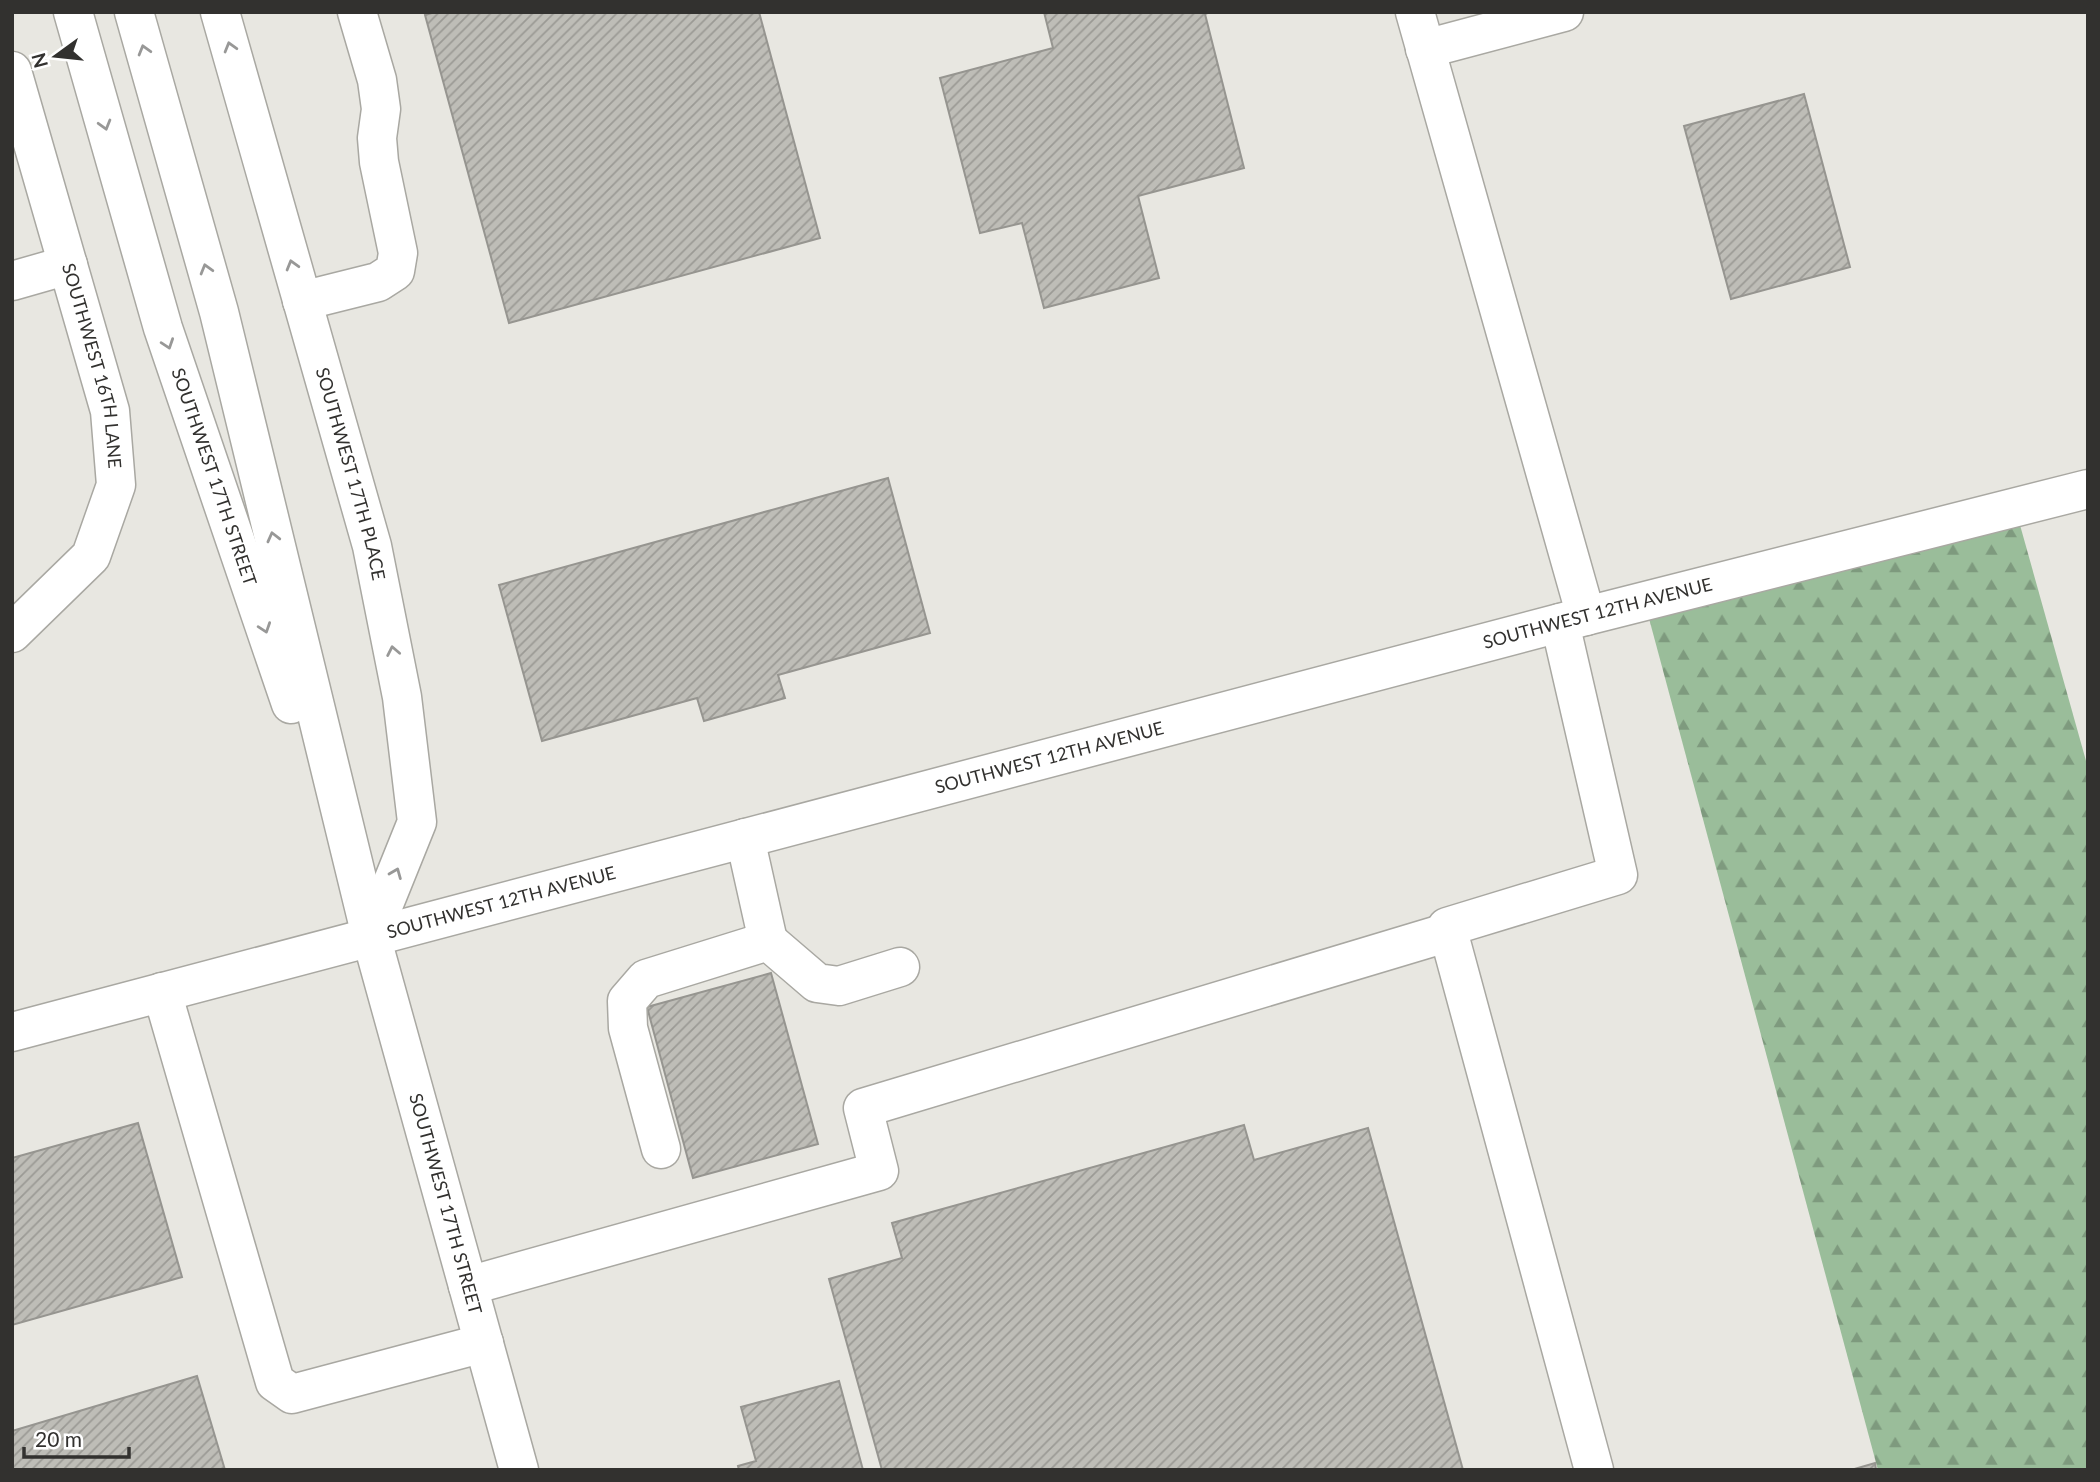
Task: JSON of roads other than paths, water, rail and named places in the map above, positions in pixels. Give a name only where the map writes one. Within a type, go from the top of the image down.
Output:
[{"type":"street","name":"SOUTHWEST 17TH STREET","points":[[73,12],[163,328],[371,936]]},
{"type":"street","name":"SOUTHWEST 17TH STREET","points":[[134,12],[219,312],[371,936],[519,1470]]},
{"type":"street","name":"SOUTHWEST 17TH PLACE","points":[[220,12],[372,546],[402,697],[416,822],[371,936]]},
{"type":"street","points":[[302,301],[379,282],[395,271],[398,253],[378,150],[381,109],[377,80],[357,12]]},
{"type":"street","points":[[1415,12],[1573,620],[1618,875],[1447,927],[1594,1470]]},
{"type":"street","points":[[1425,48],[1564,12]]},
{"type":"street","name":"SOUTHWEST 16TH LANE","points":[[12,71],[24,159],[68,265],[110,411],[116,485],[91,556],[12,633]]},
{"type":"street","points":[[12,281],[68,265]]},
{"type":"street","name":"SOUTHWEST 12TH AVENUE","points":[[12,1032],[1573,620],[2088,489]]},
{"type":"street","points":[[745,838],[768,941],[817,983],[839,986],[900,967]]},
{"type":"street","points":[[468,1286],[878,1171],[863,1108],[1449,932]]},
{"type":"street","points":[[661,1149],[628,1028],[627,1001],[646,979],[768,941]]},
{"type":"street","points":[[162,992],[275,1382],[292,1394],[484,1343]]}]
